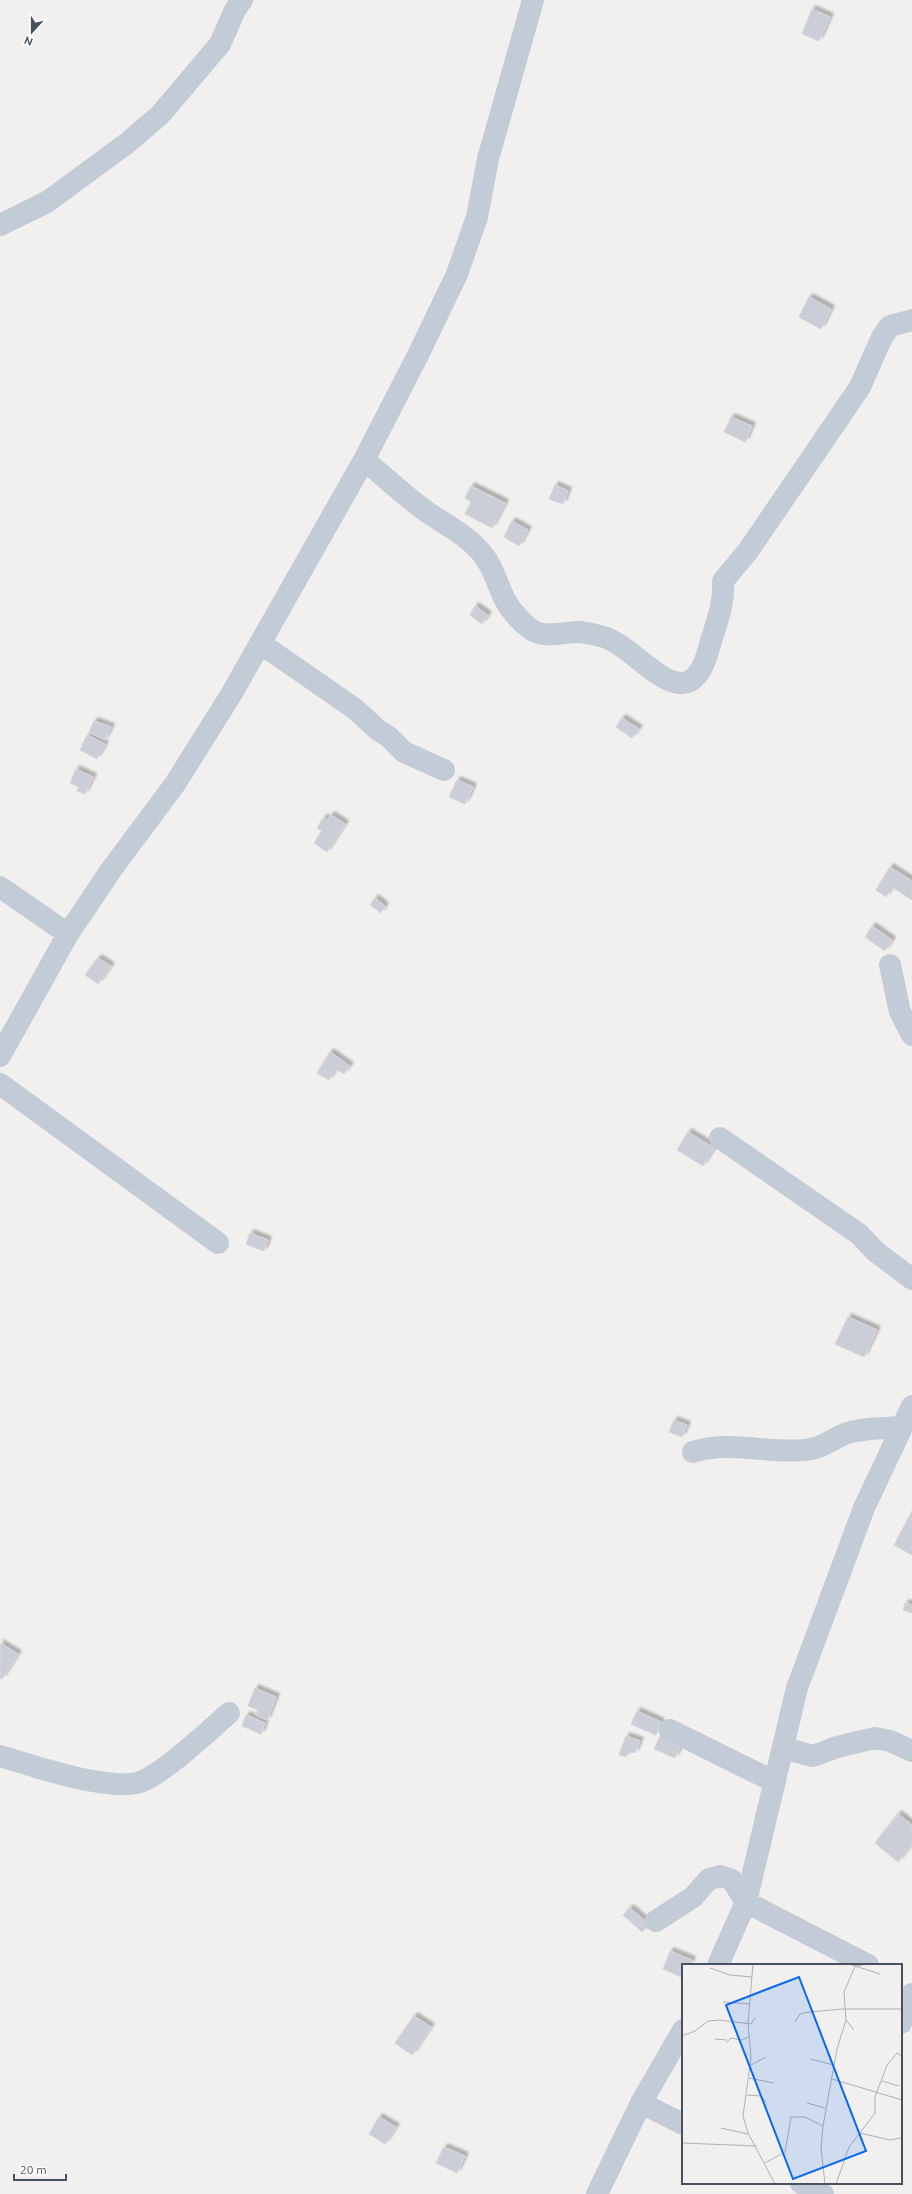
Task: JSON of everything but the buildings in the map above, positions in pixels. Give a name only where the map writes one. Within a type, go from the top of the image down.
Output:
[{"type":"street","points":[[0,224],[47,202],[126,144],[160,116],[220,44],[235,10],[242,0]]},
{"type":"street","points":[[0,1056],[68,934],[111,870],[175,784],[232,692],[364,460],[457,274],[477,217],[488,159],[533,0]]},
{"type":"street","points":[[364,460],[428,512],[471,540],[493,569],[507,604],[528,628],[535,633],[545,634],[581,632],[612,640],[662,678],[676,684],[689,680],[699,672],[706,659],[724,595],[723,581],[748,551],[860,387],[882,337],[890,326],[912,320]]},
{"type":"street","points":[[260,643],[355,709],[389,737],[404,752],[444,770]]},
{"type":"street","points":[[0,887],[68,934]]},
{"type":"street","points":[[890,964],[900,1012],[912,1035]]},
{"type":"street","points":[[0,1084],[218,1243]]},
{"type":"street","points":[[720,1138],[858,1234],[875,1251],[912,1279]]},
{"type":"street","points":[[718,1964],[746,1902],[797,1688],[864,1508],[912,1406]]},
{"type":"street","points":[[693,1452],[717,1447],[786,1452],[814,1449],[823,1446],[845,1434],[902,1427]]},
{"type":"street","points":[[0,1756],[41,1769],[116,1785],[138,1783],[166,1766],[229,1713]]},
{"type":"street","points":[[670,1730],[775,1782]]},
{"type":"street","points":[[783,1748],[813,1756],[837,1747],[875,1738],[890,1741],[912,1751]]},
{"type":"street","points":[[656,1921],[693,1897],[709,1879],[721,1876],[732,1880],[746,1902],[866,1964]]},
{"type":"street","points":[[902,1983],[912,1988]]},
{"type":"street","points":[[902,2020],[912,1994]]},
{"type":"street","points":[[597,2194],[641,2103],[682,2032]]},
{"type":"street","points":[[641,2103],[682,2124]]},
{"type":"street","points":[[803,2184],[824,2194]]}]
